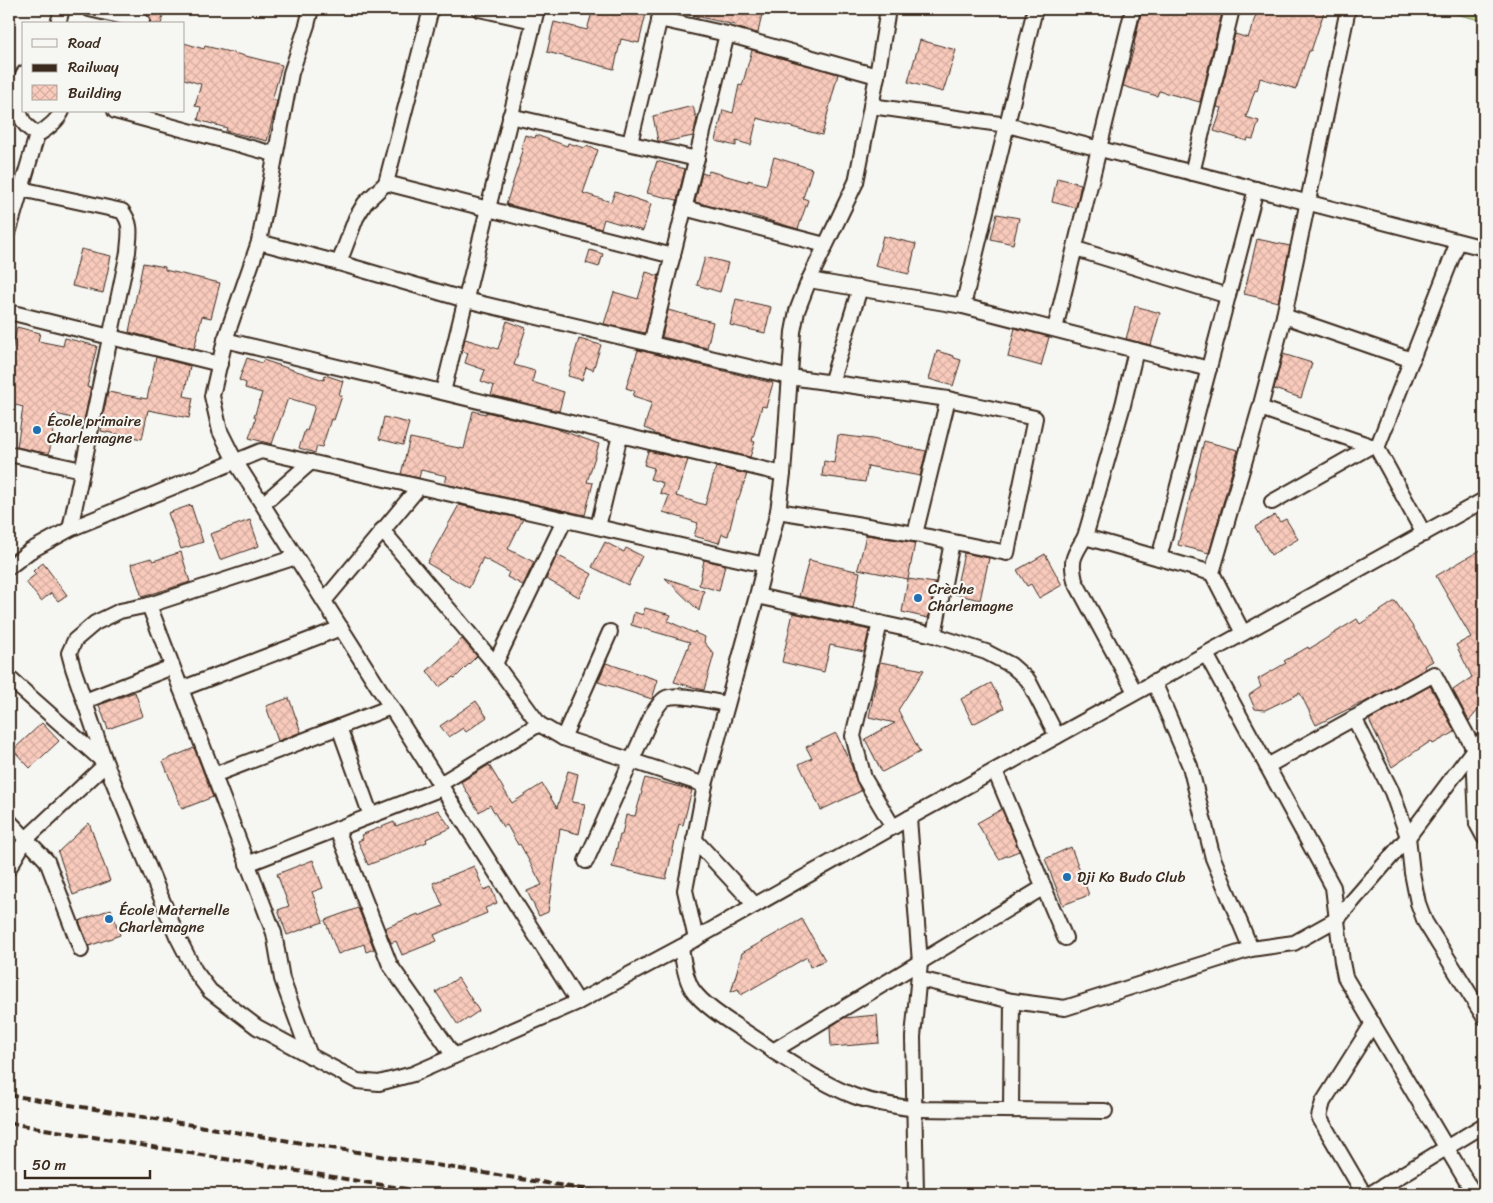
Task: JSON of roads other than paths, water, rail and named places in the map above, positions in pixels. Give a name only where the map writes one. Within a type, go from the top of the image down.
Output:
[{"type":"street","points":[[59,22],[62,9]]},
{"type":"street","points":[[89,9],[142,21]]},
{"type":"street","points":[[311,9],[291,73],[274,154],[259,242],[225,340],[212,396],[220,431],[235,461],[578,1002]]},
{"type":"street","points":[[339,263],[356,218],[365,203],[386,183],[431,9]]},
{"type":"street","points":[[443,392],[535,15],[479,9]]},
{"type":"street","points":[[696,939],[685,890],[705,785],[757,596],[778,511],[783,474],[793,332],[797,312],[825,244],[856,182],[888,9]]},
{"type":"street","points":[[963,306],[1035,9]]},
{"type":"street","points":[[1055,329],[1133,9]]},
{"type":"street","points":[[1192,172],[1232,9]]},
{"type":"street","points":[[1243,633],[1212,573],[1260,408],[1284,316],[1348,9]]},
{"type":"street","points":[[630,144],[661,14],[877,76]]},
{"type":"street","points":[[651,344],[727,34]]},
{"type":"street","points":[[22,76],[14,87],[21,117],[37,135]]},
{"type":"street","points":[[871,106],[1007,125],[1484,248]]},
{"type":"street","points":[[9,230],[37,135],[55,122],[61,112]]},
{"type":"street","points":[[119,112],[274,154]]},
{"type":"street","points":[[510,116],[697,159]]},
{"type":"street","points":[[386,183],[673,256]]},
{"type":"street","points":[[21,189],[122,211],[130,225],[128,252],[70,529]]},
{"type":"street","points":[[1159,558],[1256,190]]},
{"type":"street","points":[[684,208],[825,244]]},
{"type":"street","points":[[259,242],[466,300],[790,377],[948,399],[1036,418],[1007,553],[915,534],[778,511]]},
{"type":"street","points":[[1272,502],[1374,448],[1412,360],[1458,242]]},
{"type":"street","points":[[1076,249],[1228,296]]},
{"type":"street","points":[[809,280],[963,306],[1209,369]]},
{"type":"street","points":[[831,383],[860,288]]},
{"type":"street","points":[[9,312],[220,364]]},
{"type":"street","points":[[1284,316],[1412,360]]},
{"type":"street","points":[[225,340],[783,474]]},
{"type":"street","points":[[1136,350],[1123,405],[1085,537],[1072,558],[1075,581],[1136,692]]},
{"type":"street","points":[[915,534],[948,399]]},
{"type":"street","points":[[1260,408],[1374,448],[1424,534]]},
{"type":"street","points":[[598,527],[620,435]]},
{"type":"street","points":[[9,567],[30,551],[70,529],[261,451],[765,565]]},
{"type":"street","points":[[9,454],[82,470]]},
{"type":"street","points":[[263,504],[311,462]]},
{"type":"street","points":[[324,601],[419,486]]},
{"type":"street","points":[[296,557],[149,605],[120,612],[94,623],[75,640],[69,653],[106,764],[177,936],[195,971],[210,991],[257,1027],[357,1081],[379,1083],[413,1074],[578,1002],[696,939],[909,818],[1424,534],[1484,496]]},
{"type":"street","points":[[495,664],[565,519]]},
{"type":"street","points":[[382,530],[495,664],[539,724],[563,738],[705,785]]},
{"type":"street","points":[[1085,537],[1212,573]]},
{"type":"street","points":[[934,634],[952,542]]},
{"type":"street","points":[[757,596],[934,634],[986,652],[1011,665],[1028,680],[1057,736]]},
{"type":"street","points":[[149,605],[274,933],[282,979],[310,1056]]},
{"type":"street","points":[[880,623],[854,736],[864,778],[893,827]]},
{"type":"street","points":[[181,689],[341,628]]},
{"type":"street","points":[[563,738],[610,632]]},
{"type":"street","points":[[1206,654],[1333,887],[1342,962],[1346,977],[1474,1194]]},
{"type":"street","points":[[85,701],[172,667]]},
{"type":"street","points":[[1267,766],[1434,674],[1479,744],[1477,824],[1484,837]]},
{"type":"street","points":[[9,678],[106,764]]},
{"type":"street","points":[[1154,682],[1190,766],[1212,858],[1251,949]]},
{"type":"street","points":[[586,861],[653,713],[666,698],[676,696],[727,704]]},
{"type":"street","points":[[214,775],[391,707]]},
{"type":"street","points":[[1354,718],[1392,792],[1408,837],[1412,873],[1418,903],[1425,922],[1484,1017]]},
{"type":"street","points":[[247,864],[371,816],[441,786],[539,724]]},
{"type":"street","points":[[339,727],[371,816]]},
{"type":"street","points":[[919,979],[1012,1001],[1065,1008],[1251,949],[1294,943],[1337,919],[1408,837],[1479,744]]},
{"type":"street","points":[[9,868],[26,839],[106,764]]},
{"type":"street","points":[[994,771],[1065,938]]},
{"type":"street","points":[[909,818],[920,963],[913,1037],[916,1194]]},
{"type":"street","points":[[9,821],[47,861],[81,950]]},
{"type":"street","points":[[337,829],[390,964],[454,1056]]},
{"type":"street","points":[[694,839],[755,905]]},
{"type":"street","points":[[773,1051],[1044,887]]},
{"type":"street","points":[[681,947],[685,968],[692,988],[702,1001],[742,1030],[760,1040],[773,1051],[828,1084],[856,1096],[915,1109],[1105,1111]]},
{"type":"street","points":[[1011,1110],[1012,1001]]},
{"type":"street","points":[[1364,1194],[1319,1117],[1323,1102],[1373,1023]]},
{"type":"street","points":[[1370,1194],[1484,1125]]},
{"type":"railway","points":[[9,1095],[613,1194]]},
{"type":"railway","points":[[9,1123],[436,1194]]},
{"type":"place","name":"École primaire Charlemagne","points":[[37,430]]},
{"type":"place","name":"Crèche Charlemagne","points":[[918,598]]},
{"type":"place","name":"Dji Ko Budo Club","points":[[1067,877]]},
{"type":"place","name":"École Maternelle Charlemagne","points":[[109,919]]}]
